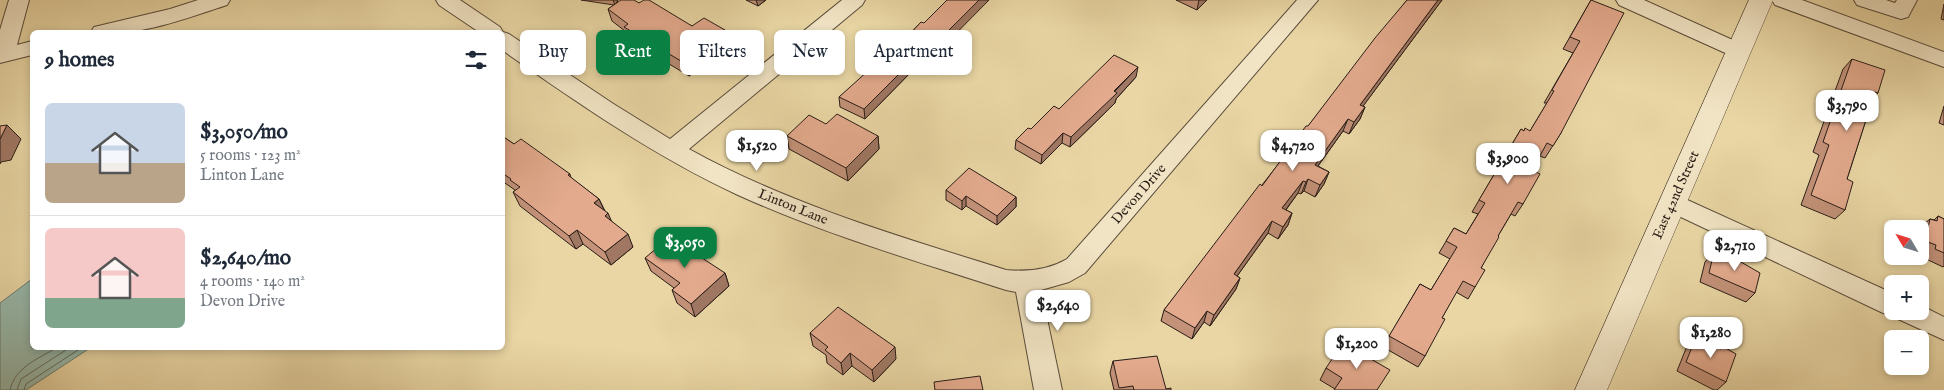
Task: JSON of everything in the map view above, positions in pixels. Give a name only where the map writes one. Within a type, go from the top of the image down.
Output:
[{"type":"street","points":[[1,56],[19,0]]},
{"type":"street","points":[[109,30],[173,15],[220,0]]},
{"type":"street","points":[[446,0],[490,30]]},
{"type":"street","points":[[672,150],[854,0]]},
{"type":"street","name":"Devon Drive","points":[[1027,282],[1042,281],[1066,273],[1076,266],[1308,0]]},
{"type":"street","points":[[1626,0],[1739,52]]},
{"type":"street","name":"East 42nd Street","points":[[1591,390],[1761,0]]},
{"type":"street","points":[[1782,0],[1944,60]]},
{"type":"street","points":[[1864,0],[1901,12],[1907,0]]},
{"type":"street","name":"Linton Lane","points":[[505,41],[604,109],[672,150],[740,185],[827,221],[1006,280],[1027,282]]},
{"type":"street","points":[[1,56],[30,49]]},
{"type":"street","points":[[1672,202],[1884,301]]},
{"type":"street","points":[[1027,282],[1048,390]]},
{"type":"street","points":[[1926,320],[1944,329]]},
{"type":"water","points":[[30,280],[30,350],[87,350],[26,390],[0,390],[0,303]]},
{"type":"building","points":[[621,0],[634,0],[639,3],[649,0],[692,26],[704,18],[725,30],[680,30],[680,60],[670,54],[670,30],[629,30],[624,27],[628,24],[608,9]]},
{"type":"building","points":[[947,0],[979,0],[949,30],[914,30],[921,22],[924,23]]},
{"type":"building","points":[[1407,0],[1438,0],[1360,105],[1365,107],[1354,122],[1348,119],[1315,165],[1329,172],[1320,185],[1308,179],[1306,182],[1303,181],[1282,208],[1292,213],[1283,227],[1272,221],[1234,274],[1240,278],[1214,315],[1207,311],[1195,328],[1164,310],[1260,184],[1262,186],[1306,126],[1308,126],[1375,38]]},
{"type":"building","points":[[1591,0],[1624,13],[1561,133],[1553,146],[1547,143],[1532,170],[1540,174],[1523,204],[1518,202],[1498,236],[1481,268],[1485,270],[1475,287],[1463,281],[1442,318],[1445,319],[1425,356],[1389,336],[1420,284],[1431,290],[1457,247],[1446,241],[1454,228],[1466,234],[1485,203],[1479,200],[1521,129],[1524,131],[1525,128],[1530,131],[1554,91],[1552,90],[1580,41],[1570,37]]},
{"type":"building","points":[[1114,55],[1138,67],[1114,91],[1117,93],[1071,137],[1063,133],[1042,155],[1016,140],[1028,128],[1031,129],[1054,106],[1059,109]]},
{"type":"building","points":[[1852,59],[1885,70],[1878,93],[1875,92],[1847,179],[1853,182],[1845,210],[1811,195],[1829,145],[1823,142]]},
{"type":"building","points":[[863,75],[898,75],[864,109],[839,97]]},
{"type":"building","points":[[837,114],[878,136],[846,168],[787,136],[809,115],[826,124]]},
{"type":"building","points":[[7,125],[0,139],[0,126]]},
{"type":"building","points":[[505,138],[514,144],[521,139],[570,174],[568,175],[599,199],[594,203],[608,213],[605,216],[628,234],[605,252],[577,230],[569,236],[513,192],[520,187],[505,175]]},
{"type":"building","points":[[969,168],[1016,197],[997,216],[966,196],[962,201],[946,190]]},
{"type":"building","points":[[1938,216],[1944,219],[1944,253],[1935,249],[1936,245],[1929,242],[1930,219],[1937,221]]},
{"type":"building","points":[[670,237],[725,273],[691,304],[672,290],[680,283],[645,258]]},
{"type":"building","points":[[1714,252],[1741,262],[1760,273],[1755,293],[1709,273]]},
{"type":"building","points":[[838,307],[895,347],[872,370],[850,353],[841,363],[825,350],[828,347],[810,333]]},
{"type":"building","points":[[1696,337],[1721,349],[1722,346],[1736,354],[1726,382],[1686,362]]},
{"type":"building","points":[[1343,343],[1390,370],[1377,390],[1334,390],[1342,378],[1326,368]]},
{"type":"building","points":[[1157,356],[1166,389],[1171,388],[1171,390],[1134,390],[1133,386],[1119,388],[1113,361]]},
{"type":"building","points":[[980,376],[983,390],[935,390],[934,382]]}]
